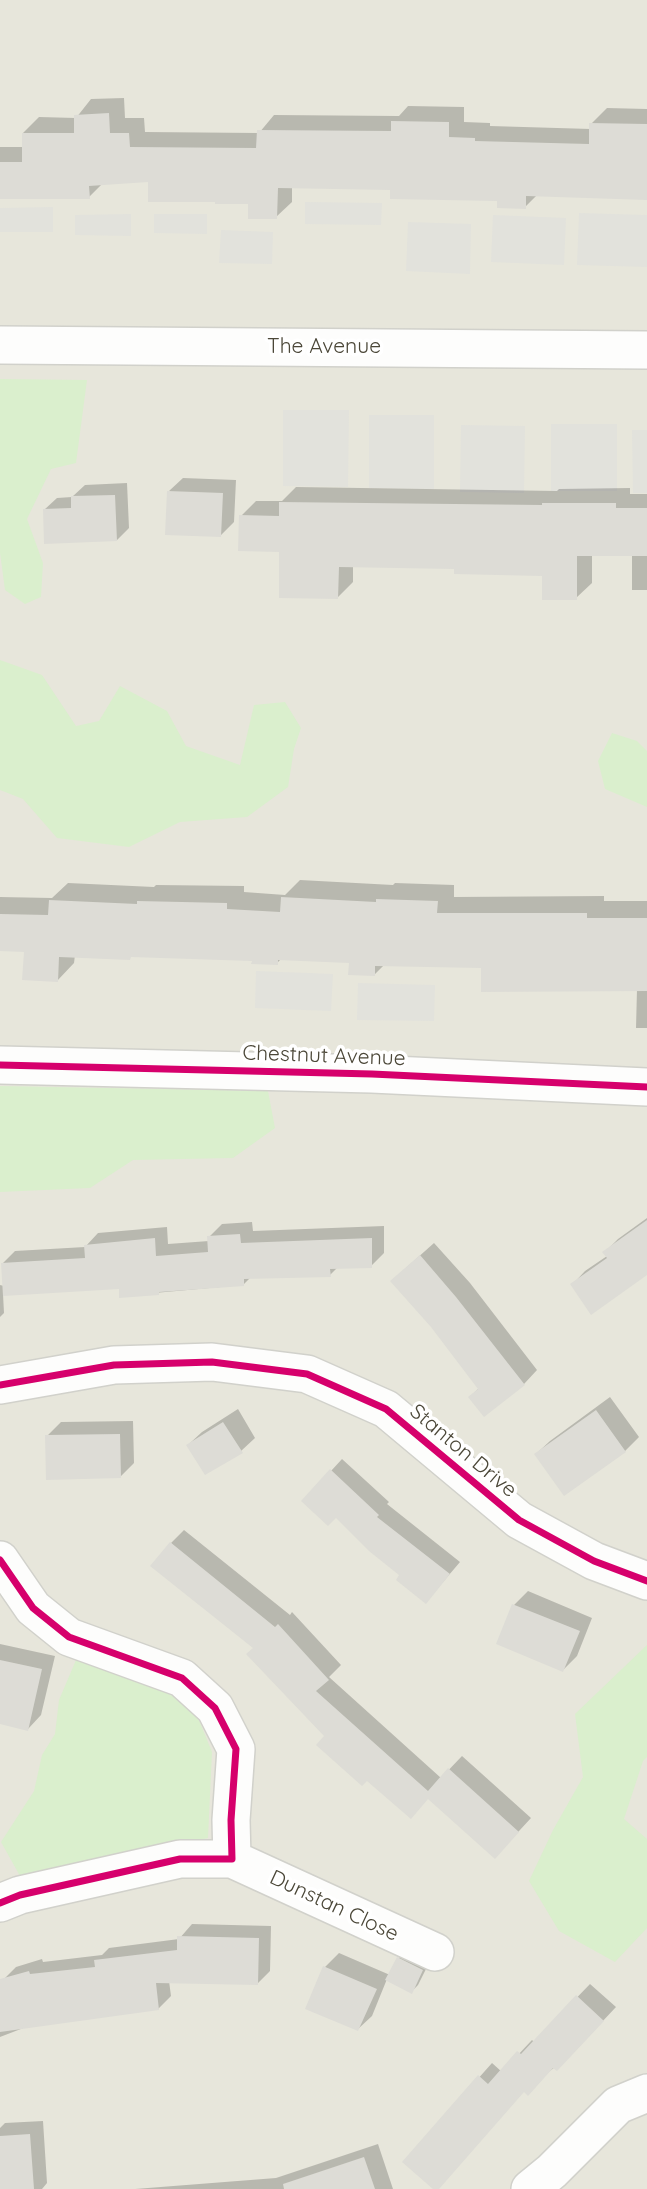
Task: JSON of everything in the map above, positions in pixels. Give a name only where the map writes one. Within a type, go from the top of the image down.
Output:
[{"type":"street","name":"The Avenue","points":[[0,345],[647,350]]},
{"type":"street","name":"Chestnut Avenue","points":[[0,1065],[372,1074],[647,1087]]},
{"type":"street","name":"Stanton Drive","points":[[0,1385],[114,1365],[212,1362],[307,1374],[386,1409],[519,1520],[594,1561],[647,1581]]},
{"type":"street","points":[[0,1560],[33,1608],[69,1637],[182,1678],[215,1708],[236,1749],[231,1820],[232,1859],[180,1859],[20,1895],[0,1903]]},
{"type":"street","name":"Dunstan Close","points":[[232,1859],[435,1952]]},
{"type":"street","points":[[530,2189],[552,2171],[618,2105],[647,2093]]},
{"type":"shaded area","points":[[0,0],[647,0],[647,2189],[0,2189]]},
{"type":"shaded area","points":[[305,202],[382,203],[381,225],[305,224]]},
{"type":"shaded area","points":[[53,207],[53,232],[0,232],[0,208]]},
{"type":"shaded area","points":[[579,213],[647,215],[647,267],[577,265]]},
{"type":"shaded area","points":[[131,214],[131,236],[75,235],[75,215]]},
{"type":"shaded area","points":[[154,214],[207,214],[207,234],[154,233]]},
{"type":"shaded area","points":[[493,215],[566,218],[564,265],[491,262]]},
{"type":"shaded area","points":[[408,222],[471,224],[470,274],[406,271]]},
{"type":"shaded area","points":[[221,230],[273,232],[272,264],[219,263]]},
{"type":"shaded area","points":[[283,410],[349,410],[348,487],[283,486]]},
{"type":"shaded area","points":[[369,415],[434,415],[434,489],[369,488]]},
{"type":"shaded area","points":[[551,424],[617,424],[617,491],[551,491]]},
{"type":"shaded area","points":[[461,425],[525,426],[524,493],[460,492]]},
{"type":"shaded area","points":[[632,430],[647,430],[647,493],[633,493]]},
{"type":"shaded area","points":[[256,971],[333,974],[331,1011],[255,1008]]},
{"type":"shaded area","points":[[358,983],[435,985],[434,1021],[357,1020]]},
{"type":"green space","points":[[0,379],[87,380],[76,463],[51,469],[27,519],[43,563],[41,597],[25,604],[5,590],[0,553]]},
{"type":"green space","points":[[0,660],[42,675],[76,726],[99,721],[120,686],[167,711],[186,746],[240,765],[254,705],[285,702],[301,728],[294,749],[288,787],[247,817],[180,822],[129,847],[57,838],[23,799],[0,790]]},
{"type":"green space","points":[[612,733],[637,741],[647,751],[647,807],[605,789],[598,761]]},
{"type":"green space","points":[[0,1086],[268,1091],[275,1128],[233,1158],[133,1160],[90,1188],[0,1192]]},
{"type":"green space","points":[[647,1645],[647,1757],[643,1761],[624,1819],[647,1839],[647,1928],[615,1962],[559,1931],[529,1881],[553,1830],[583,1777],[575,1714]]},
{"type":"green space","points":[[76,1660],[172,1691],[199,1720],[212,1752],[208,1838],[20,1876],[1,1842],[34,1791],[42,1755],[55,1734],[59,1700]]},
{"type":"building","points":[[109,113],[110,133],[129,133],[130,147],[256,148],[257,130],[391,131],[391,121],[449,122],[449,137],[475,138],[475,141],[589,144],[589,123],[647,124],[647,200],[526,196],[526,209],[497,208],[497,201],[390,199],[390,190],[278,188],[277,219],[248,219],[248,204],[148,202],[148,182],[89,186],[90,199],[0,199],[0,162],[22,162],[22,133],[74,133],[74,115]]},
{"type":"building","points":[[167,491],[223,493],[221,537],[165,535]]},
{"type":"building","points":[[115,495],[117,541],[44,544],[43,509],[71,508],[71,496]]},
{"type":"building","points":[[279,502],[542,505],[616,503],[616,508],[647,508],[647,556],[577,556],[577,600],[542,600],[542,576],[454,574],[454,569],[339,567],[338,599],[279,598],[279,552],[238,551],[239,515],[279,516]]},
{"type":"building","points":[[281,897],[376,902],[376,899],[438,901],[437,913],[587,913],[587,918],[647,918],[647,991],[481,992],[481,968],[375,966],[375,976],[348,975],[349,963],[278,960],[278,965],[251,964],[252,961],[131,957],[130,960],[59,957],[58,982],[22,980],[24,952],[0,951],[0,914],[48,915],[49,900],[137,904],[137,901],[227,903],[227,909],[280,912]]},
{"type":"building","points":[[647,1220],[647,1275],[591,1315],[570,1284],[607,1258],[602,1252]]},
{"type":"building","points":[[240,1234],[241,1243],[372,1238],[372,1268],[330,1269],[331,1277],[244,1279],[244,1286],[159,1292],[159,1295],[119,1298],[119,1289],[3,1296],[1,1263],[85,1258],[84,1245],[155,1238],[156,1256],[208,1252],[207,1236]]},
{"type":"building","points":[[420,1255],[525,1385],[484,1417],[468,1397],[478,1389],[431,1327],[390,1281]]},
{"type":"building","points":[[596,1410],[626,1452],[564,1496],[534,1454]]},
{"type":"building","points":[[223,1422],[243,1453],[205,1475],[186,1445]]},
{"type":"building","points":[[120,1434],[121,1478],[46,1480],[45,1435]]},
{"type":"building","points":[[330,1469],[379,1515],[377,1517],[450,1574],[426,1604],[396,1580],[399,1575],[369,1551],[336,1518],[328,1526],[301,1501]]},
{"type":"building","points":[[170,1542],[275,1627],[278,1624],[329,1680],[316,1691],[428,1791],[448,1768],[519,1832],[495,1859],[428,1799],[411,1819],[367,1781],[362,1786],[316,1745],[324,1736],[246,1654],[253,1648],[150,1566]]},
{"type":"building","points":[[512,1604],[580,1631],[563,1672],[496,1644]]},
{"type":"building","points":[[0,1660],[42,1669],[28,1731],[0,1724]]},
{"type":"building","points":[[177,1936],[259,1938],[258,1985],[156,1983],[159,2010],[0,2032],[0,1979],[29,1971],[30,1974],[95,1967],[94,1960],[177,1950]]},
{"type":"building","points":[[397,1957],[423,1970],[412,1994],[385,1980]]},
{"type":"building","points":[[323,1966],[377,1989],[358,2031],[305,2009]]},
{"type":"building","points":[[576,1995],[604,2021],[557,2071],[553,2068],[528,2096],[524,2092],[439,2189],[433,2189],[402,2162],[478,2075],[488,2084],[517,2051],[521,2054]]},
{"type":"building","points":[[30,2134],[34,2189],[0,2189],[0,2136]]},
{"type":"building","points":[[364,2157],[375,2189],[284,2189],[283,2184]]},
{"type":"cycle path","points":[[0,1065],[372,1074],[647,1087]]},
{"type":"cycle path","points":[[0,1385],[114,1365],[212,1362],[307,1374],[386,1409],[519,1520],[594,1561],[647,1581]]},
{"type":"cycle path","points":[[0,1560],[33,1608],[69,1637],[182,1678],[215,1708],[236,1749],[231,1820],[232,1859],[180,1859],[20,1895],[0,1903]]}]
